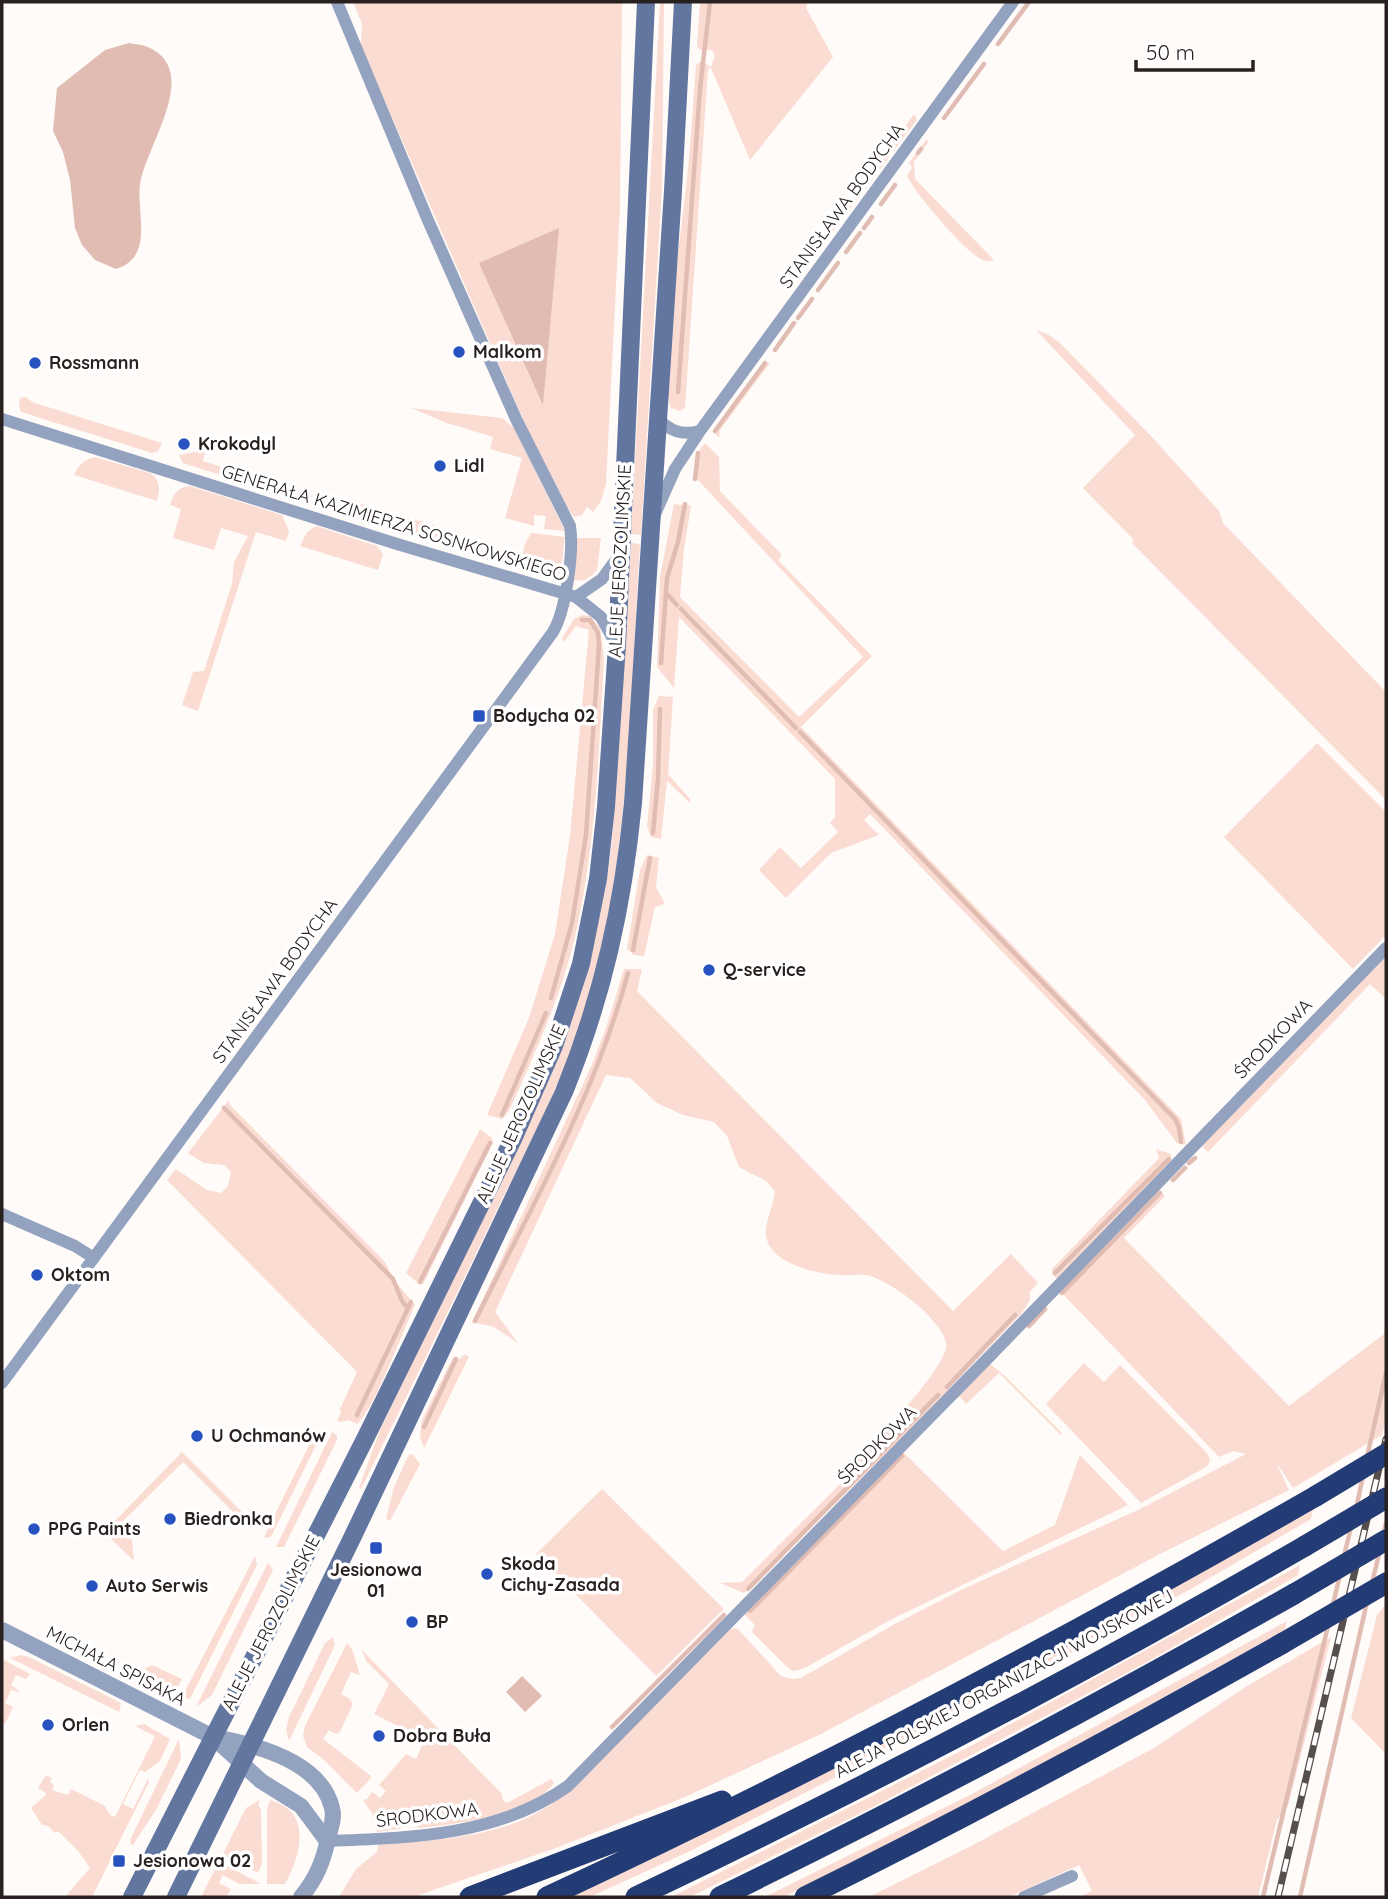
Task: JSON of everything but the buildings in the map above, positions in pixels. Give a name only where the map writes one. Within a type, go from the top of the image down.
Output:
[{"type":"highway","points":[[547,1897],[688,1832],[1028,1657],[1386,1454]]},
{"type":"highway","name":"ALEJA POLSKIEJ ORGANIZACJI WOJSKOWEJ","points":[[636,1897],[962,1735],[1203,1605],[1386,1498]]},
{"type":"highway","points":[[720,1897],[985,1764],[1294,1594],[1386,1540]]},
{"type":"highway","points":[[805,1897],[915,1843],[1070,1761],[1386,1583]]},
{"type":"highway","points":[[470,1897],[844,1754]]},
{"type":"main road","name":"ALEJE JEROZOLIMSKIE","points":[[132,1897],[445,1279],[514,1137],[554,1046],[581,964],[604,836],[617,645],[646,2]]},
{"type":"main road","name":"ALEJE JEROZOLIMSKIE","points":[[176,1897],[252,1744],[564,1091],[593,1016],[619,914],[629,843],[673,191],[683,2]]},
{"type":"street","name":"STANISŁAWA BODYCHA","points":[[2,1383],[553,632],[571,596],[570,526],[516,419],[426,218],[337,2]]},
{"type":"street","name":"STANISŁAWA BODYCHA","points":[[650,528],[675,469],[700,431],[1013,2]]},
{"type":"street","points":[[656,417],[674,432],[700,431]]},
{"type":"street","name":"GENERAŁA KAZIMIERZA SOSNKOWSKIEGO","points":[[2,419],[571,596],[601,617],[617,645]]},
{"type":"street","name":"GENERAŁA KAZIMIERZA SOSNKOWSKIEGO","points":[[571,596],[603,579],[620,554]]},
{"type":"street","name":"ŚRODKOWA","points":[[327,1841],[466,1830],[515,1816],[568,1786],[1386,948]]},
{"type":"street","points":[[2,1214],[75,1246],[94,1258]]},
{"type":"street","name":"MICHAŁA SPISAKA","points":[[2,1630],[213,1737],[261,1781],[301,1806],[327,1841]]},
{"type":"street","name":"MICHAŁA SPISAKA","points":[[213,1737],[252,1744],[276,1754],[307,1772],[322,1787],[333,1813],[320,1868],[301,1897]]},
{"type":"street","points":[[1024,1897],[1072,1876]]},
{"type":"shaded area","points":[[353,2],[622,2],[620,206],[606,484],[601,501],[593,512],[587,507],[582,515],[574,517],[561,499],[522,417],[361,46],[362,24]]},
{"type":"shaded area","points":[[660,2],[664,2],[662,187],[641,535],[631,534]]},
{"type":"shaded area","points":[[700,2],[808,2],[806,8],[833,57],[750,160],[711,68],[708,69],[685,408],[680,411],[671,408],[668,368],[696,65],[701,61],[711,67],[715,56],[712,50],[700,50],[697,46]]},
{"type":"shaded area","points":[[129,43],[150,48],[164,59],[171,74],[171,92],[140,184],[140,244],[136,255],[116,269],[95,260],[82,245],[75,228],[70,180],[63,152],[53,131],[57,88],[105,50]]},
{"type":"shaded area","points":[[914,114],[917,120],[828,238],[823,240]]},
{"type":"shaded area","points":[[926,140],[929,141],[914,162],[915,179],[994,260],[984,261],[965,247],[930,208],[907,176],[912,167],[909,163]]},
{"type":"shaded area","points":[[559,228],[543,405],[479,263]]},
{"type":"shaded area","points":[[1036,330],[1061,344],[1151,436],[1219,511],[1223,523],[1386,692],[1386,800],[1132,543],[1134,540],[1083,488],[1135,435]]},
{"type":"shaded area","points":[[764,362],[770,363],[720,430],[719,438],[713,431]]},
{"type":"shaded area","points":[[26,397],[32,402],[162,443],[158,451],[152,453],[21,412],[20,398]]},
{"type":"shaded area","points":[[411,408],[502,418],[514,428],[565,531],[544,529],[546,516],[534,515],[534,526],[505,518],[522,458],[490,449],[493,437],[447,423]]},
{"type":"shaded area","points":[[705,443],[719,457],[720,491],[782,555],[778,560],[872,656],[801,727],[1181,1119],[1186,1145],[1177,1143],[1145,1100],[870,814],[864,820],[879,835],[831,853],[786,898],[759,870],[780,847],[801,868],[838,832],[830,823],[835,817],[835,779],[679,617],[674,688],[657,667],[660,577],[674,504],[691,506],[680,597],[799,717],[863,657],[696,478],[697,453]]},
{"type":"shaded area","points":[[205,452],[203,461],[313,496],[307,500],[299,500],[183,463],[179,455]]},
{"type":"shaded area","points":[[95,457],[150,473],[159,485],[157,501],[74,475],[82,463]]},
{"type":"shaded area","points":[[190,486],[282,515],[289,531],[286,541],[256,532],[198,711],[182,705],[193,672],[204,671],[232,584],[234,562],[248,536],[221,528],[214,550],[173,538],[181,509],[170,505],[177,492]]},
{"type":"shaded area","points":[[342,498],[443,528],[438,544],[349,516],[341,509]]},
{"type":"shaded area","points":[[316,526],[377,546],[383,554],[378,570],[300,546],[307,532]]},
{"type":"shaded area","points":[[448,529],[456,532],[454,542],[521,563],[525,544],[531,533],[565,537],[557,581],[462,552],[462,548],[444,542]]},
{"type":"shaded area","points":[[577,538],[601,538],[597,570],[588,578],[579,581],[571,580]]},
{"type":"shaded area","points":[[631,543],[640,544],[631,715],[621,828],[603,940],[589,995],[570,1052],[547,1107],[361,1489],[359,1488],[380,1430],[552,1074],[587,972],[606,886],[612,842]]},
{"type":"shaded area","points":[[582,615],[590,616],[600,628],[604,658],[596,796],[583,898],[556,1001],[509,1111],[502,1119],[487,1115],[529,1018],[555,934],[570,836],[589,630],[576,626],[564,642],[562,638],[574,619]]},
{"type":"shaded area","points":[[659,696],[673,697],[668,774],[690,799],[690,803],[667,781],[661,839],[651,837],[647,827],[653,765],[653,710]]},
{"type":"shaded area","points":[[1317,743],[1386,812],[1386,935],[1353,969],[1224,837]]},
{"type":"shaded area","points":[[647,855],[659,858],[656,887],[665,904],[655,907],[644,956],[634,955],[627,949],[640,870]]},
{"type":"shaded area","points":[[1386,954],[1386,999],[1370,984],[1208,1152],[1201,1145]]},
{"type":"shaded area","points":[[624,969],[642,969],[637,991],[953,1311],[1011,1254],[1038,1283],[1030,1292],[1030,1300],[1021,1314],[898,1442],[744,1593],[720,1583],[742,1582],[842,1482],[843,1476],[932,1375],[942,1359],[946,1343],[940,1330],[923,1310],[908,1297],[881,1281],[866,1275],[820,1273],[789,1263],[780,1257],[773,1251],[766,1236],[775,1191],[766,1181],[739,1167],[727,1136],[714,1122],[683,1115],[657,1103],[630,1078],[606,1075],[495,1312],[518,1343],[494,1327],[472,1322],[591,1067]]},
{"type":"shaded area","points":[[229,1100],[230,1105],[385,1262],[394,1280],[415,1305],[372,1403],[357,1424],[348,1420],[337,1421],[357,1372],[167,1180],[176,1169],[207,1190],[221,1193],[228,1186],[231,1172],[224,1165],[204,1163],[188,1153]]},
{"type":"shaded area","points":[[480,1129],[492,1138],[493,1143],[423,1284],[419,1284],[406,1273]]},
{"type":"shaded area","points":[[1156,1149],[1171,1154],[1171,1162],[1057,1279],[1052,1274],[1052,1269],[1159,1158]]},
{"type":"shaded area","points":[[1158,1189],[1165,1196],[1124,1238],[1289,1406],[1384,1334],[1386,1325],[1386,1417],[1382,1435],[1293,1488],[1276,1462],[1289,1490],[1160,1554],[819,1735],[685,1797],[556,1848],[413,1897],[339,1897],[356,1869],[377,1852],[378,1845],[482,1833],[515,1823],[563,1796],[729,1630],[739,1630],[781,1676],[801,1678],[893,1625],[963,1589],[1138,1510],[1246,1454],[1233,1451],[1219,1457],[1059,1290]]},
{"type":"shaded area","points":[[465,1354],[469,1357],[424,1448],[420,1437],[422,1420],[453,1357],[458,1360]]},
{"type":"shaded area","points":[[989,1363],[1062,1433],[1061,1435],[999,1373],[966,1404],[960,1397],[957,1398]]},
{"type":"shaded area","points":[[1084,1363],[1104,1382],[1120,1365],[1207,1453],[1210,1460],[1208,1466],[1141,1503],[1046,1404]]},
{"type":"shaded area","points":[[317,1429],[320,1437],[272,1535],[269,1538],[264,1537]]},
{"type":"shaded area","points":[[332,1432],[337,1435],[337,1440],[284,1547],[276,1547]]},
{"type":"shaded area","points":[[902,1451],[1003,1551],[1055,1525],[1080,1455],[1128,1505],[890,1620],[803,1669],[793,1671],[752,1632],[755,1625],[744,1614]]},
{"type":"shaded area","points":[[182,1452],[254,1524],[250,1529],[183,1462],[118,1526],[132,1540],[134,1561],[104,1532]]},
{"type":"shaded area","points":[[409,1454],[420,1464],[390,1521],[386,1519],[394,1487]]},
{"type":"shaded area","points":[[602,1489],[724,1609],[656,1676],[536,1554]]},
{"type":"shaded area","points":[[1313,1510],[1311,1519],[1189,1590],[905,1742],[690,1851],[590,1897],[571,1897],[760,1806],[946,1711]]},
{"type":"shaded area","points":[[255,1556],[257,1565],[190,1699],[182,1697]]},
{"type":"shaded area","points":[[268,1563],[273,1570],[212,1695],[196,1707]]},
{"type":"shaded area","points":[[1300,1565],[1298,1575],[1149,1661],[875,1806],[690,1897],[671,1897],[969,1747]]},
{"type":"shaded area","points":[[1386,1604],[1386,1754],[1351,1718],[1377,1615]]},
{"type":"shaded area","points":[[1287,1621],[1285,1630],[996,1790],[784,1897],[765,1897],[972,1794]]},
{"type":"shaded area","points":[[333,1637],[335,1645],[289,1741],[286,1729],[289,1717],[325,1643]]},
{"type":"shaded area","points":[[1331,1637],[1288,1806],[1277,1820],[1258,1897],[1080,1897],[1092,1891],[1079,1865],[1009,1897],[869,1897],[973,1845],[1154,1748],[1247,1686]]},
{"type":"shaded area","points":[[347,1643],[352,1649],[360,1675],[351,1672],[341,1694],[353,1704],[340,1732],[336,1734],[329,1730],[323,1739],[371,1776],[357,1793],[307,1747],[303,1736],[305,1726]]},
{"type":"shaded area","points":[[361,1649],[502,1794],[507,1803],[551,1779],[554,1783],[543,1794],[511,1811],[453,1824],[420,1828],[414,1826],[411,1814],[403,1815],[400,1829],[377,1832],[372,1813],[363,1800],[372,1792],[380,1798],[386,1791],[379,1785],[406,1754],[416,1759],[422,1746],[403,1736],[402,1728],[374,1714],[389,1684],[367,1662]]},
{"type":"shaded area","points":[[21,1655],[121,1703],[119,1712],[10,1658]]},
{"type":"shaded area","points":[[4,1660],[30,1674],[26,1679],[16,1675],[11,1685],[21,1692],[11,1690],[5,1703],[13,1707],[5,1724],[2,1723]]},
{"type":"shaded area","points":[[152,1665],[182,1679],[175,1693],[141,1676],[146,1668]]},
{"type":"shaded area","points":[[522,1676],[542,1696],[525,1712],[506,1692]]},
{"type":"shaded area","points":[[144,1724],[170,1739],[160,1761],[145,1772],[140,1770],[123,1804],[133,1809],[148,1779],[149,1782],[92,1897],[65,1897],[90,1868],[79,1852],[58,1831],[55,1833],[48,1826],[42,1825],[31,1808],[47,1794],[38,1788],[46,1775],[52,1778],[52,1790],[68,1795],[71,1789],[105,1806],[110,1815],[115,1817],[155,1736],[135,1726]]},
{"type":"shaded area","points":[[179,1739],[181,1759],[157,1808],[133,1845],[130,1840]]},
{"type":"shaded area","points":[[260,1800],[258,1805],[261,1810],[262,1864],[258,1873],[231,1859],[225,1860],[223,1864],[261,1884],[239,1884],[223,1875],[219,1883],[231,1889],[226,1897],[201,1897],[246,1808]]},
{"type":"shaded area","points":[[270,1800],[284,1806],[293,1814],[298,1824],[299,1848],[285,1884],[267,1884],[267,1809]]},
{"type":"waterway","points":[[678,392],[700,89],[710,2]]},
{"type":"waterway","points":[[998,44],[1029,2]]},
{"type":"waterway","points":[[944,118],[984,64]]},
{"type":"waterway","points":[[918,153],[921,149]]},
{"type":"waterway","points":[[881,204],[895,185]]},
{"type":"waterway","points":[[864,228],[872,217]]},
{"type":"waterway","points":[[846,252],[860,233]]},
{"type":"waterway","points":[[818,290],[838,263]]},
{"type":"waterway","points":[[798,318],[812,299]]},
{"type":"waterway","points":[[775,350],[794,323]]},
{"type":"waterway","points":[[715,431],[765,363]]},
{"type":"waterway","points":[[695,479],[698,453]]},
{"type":"waterway","points":[[661,663],[667,578],[678,542],[685,504]]},
{"type":"waterway","points":[[666,593],[677,605]]},
{"type":"waterway","points":[[681,609],[796,728]]},
{"type":"waterway","points":[[551,998],[572,923],[586,835],[599,645],[598,633],[590,620],[582,620]]},
{"type":"waterway","points":[[653,833],[660,709]]},
{"type":"waterway","points":[[800,732],[1175,1119],[1181,1142]]},
{"type":"waterway","points":[[633,950],[650,858]]},
{"type":"waterway","points":[[475,1321],[580,1107],[614,1019],[628,973]]},
{"type":"waterway","points":[[502,1115],[546,1013]]},
{"type":"waterway","points":[[224,1108],[393,1279],[402,1301],[408,1308]]},
{"type":"waterway","points":[[420,1282],[490,1143]]},
{"type":"waterway","points":[[1189,1163],[1195,1158]]},
{"type":"waterway","points":[[1055,1273],[1169,1159]]},
{"type":"waterway","points":[[1173,1180],[1185,1168]]},
{"type":"waterway","points":[[1062,1293],[1160,1193]]},
{"type":"waterway","points":[[357,1415],[411,1302]]},
{"type":"waterway","points":[[1029,1326],[1045,1309]]},
{"type":"waterway","points":[[947,1387],[1015,1315]]},
{"type":"waterway","points":[[424,1427],[456,1359]]},
{"type":"waterway","points":[[1367,1457],[1386,1373]]},
{"type":"waterway","points":[[748,1589],[938,1395]]},
{"type":"waterway","points":[[750,1611],[902,1456]]},
{"type":"waterway","points":[[1356,1509],[1363,1476]]},
{"type":"waterway","points":[[1383,1535],[1386,1523]]},
{"type":"waterway","points":[[1344,1556],[1351,1527]]},
{"type":"waterway","points":[[1372,1583],[1379,1554]]},
{"type":"waterway","points":[[1333,1604],[1340,1575]]},
{"type":"waterway","points":[[1300,1897],[1367,1602]]},
{"type":"waterway","points":[[612,1727],[724,1615]]},
{"type":"waterway","points":[[1263,1897],[1328,1626]]},
{"type":"railway","points":[[1278,1897],[1386,1439]]},
{"type":"place","name":"Malkom","points":[[459,352]]},
{"type":"place","name":"Rossmann","points":[[35,363]]},
{"type":"place","name":"Krokodyl","points":[[184,444]]},
{"type":"place","name":"Lidl","points":[[440,466]]},
{"type":"place","name":"Bodycha 02","points":[[479,716]]},
{"type":"place","name":"Q-service","points":[[709,970]]},
{"type":"place","name":"Oktom","points":[[37,1275]]},
{"type":"place","name":"U Ochmanów","points":[[197,1436]]},
{"type":"place","name":"Biedronka","points":[[170,1519]]},
{"type":"place","name":"PPG Paints","points":[[34,1529]]},
{"type":"place","name":"Jesionowa 01","points":[[376,1548]]},
{"type":"place","name":"Skoda Cichy-Zasada","points":[[487,1574]]},
{"type":"place","name":"Auto Serwis","points":[[92,1586]]},
{"type":"place","name":"BP","points":[[412,1622]]},
{"type":"place","name":"Orlen","points":[[48,1725]]},
{"type":"place","name":"Dobra Buła","points":[[379,1736]]},
{"type":"place","name":"Jesionowa 02","points":[[119,1861]]}]
